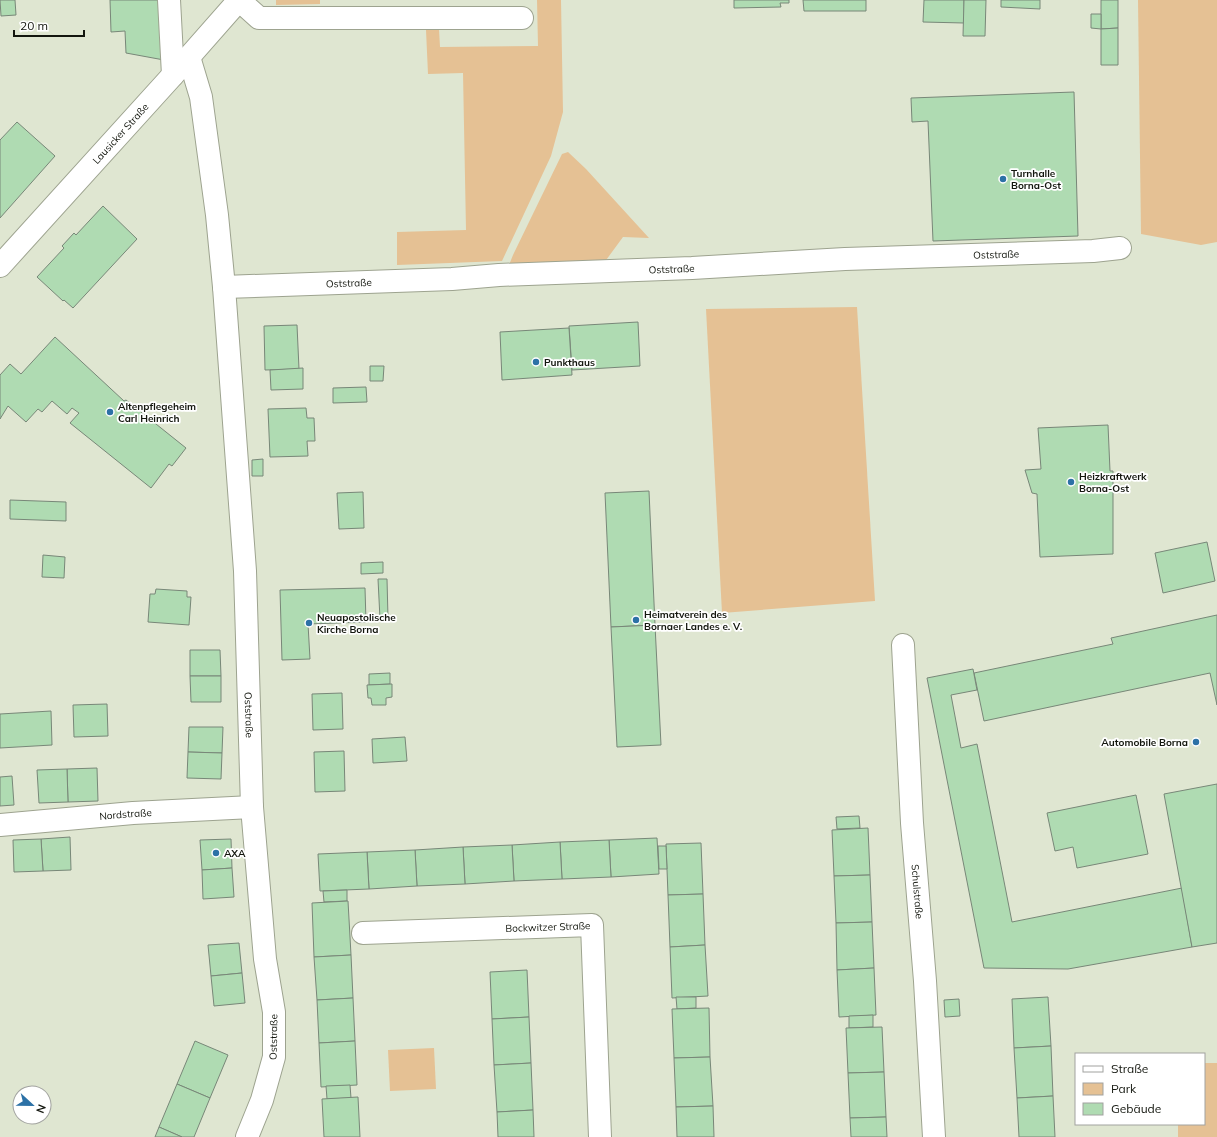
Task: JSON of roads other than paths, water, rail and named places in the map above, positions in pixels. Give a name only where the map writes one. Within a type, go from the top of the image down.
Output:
[{"type":"street","points":[[170,0],[174,75]]},
{"type":"street","points":[[239,0],[259,18],[522,18]]},
{"type":"street","name":"Lausicker Straße","points":[[0,266],[174,75],[239,0]]},
{"type":"street","name":"Oststraße","points":[[189,57],[201,97],[217,215],[224,287],[245,571],[252,807],[265,959],[274,1012],[274,1057],[262,1100],[247,1137]]},
{"type":"street","name":"Oststraße","points":[[224,287],[452,279],[499,275],[692,268],[845,259],[1085,251],[1120,248]]},
{"type":"street","name":"Schulstraße","points":[[903,645],[912,815],[925,981],[934,1137]]},
{"type":"street","name":"Nordstraße","points":[[0,825],[133,813],[252,807]]},
{"type":"street","name":"Bockwitzer Straße","points":[[363,933],[592,925],[600,1137]]},
{"type":"place","name":"Turnhalle Borna-Ost","points":[[1003,179]]},
{"type":"place","name":"Punkthaus","points":[[536,362]]},
{"type":"place","name":"Altenpflegeheim Carl Heinrich","points":[[110,412]]},
{"type":"place","name":"Heizkraftwerk Borna-Ost","points":[[1071,482]]},
{"type":"place","name":"Heimatverein des Bornaer Landes e. V.","points":[[636,620]]},
{"type":"place","name":"Neuapostolische Kirche Borna","points":[[309,623]]},
{"type":"place","name":"Automobile Borna","points":[[1196,742]]},
{"type":"place","name":"AXA","points":[[216,853]]}]
